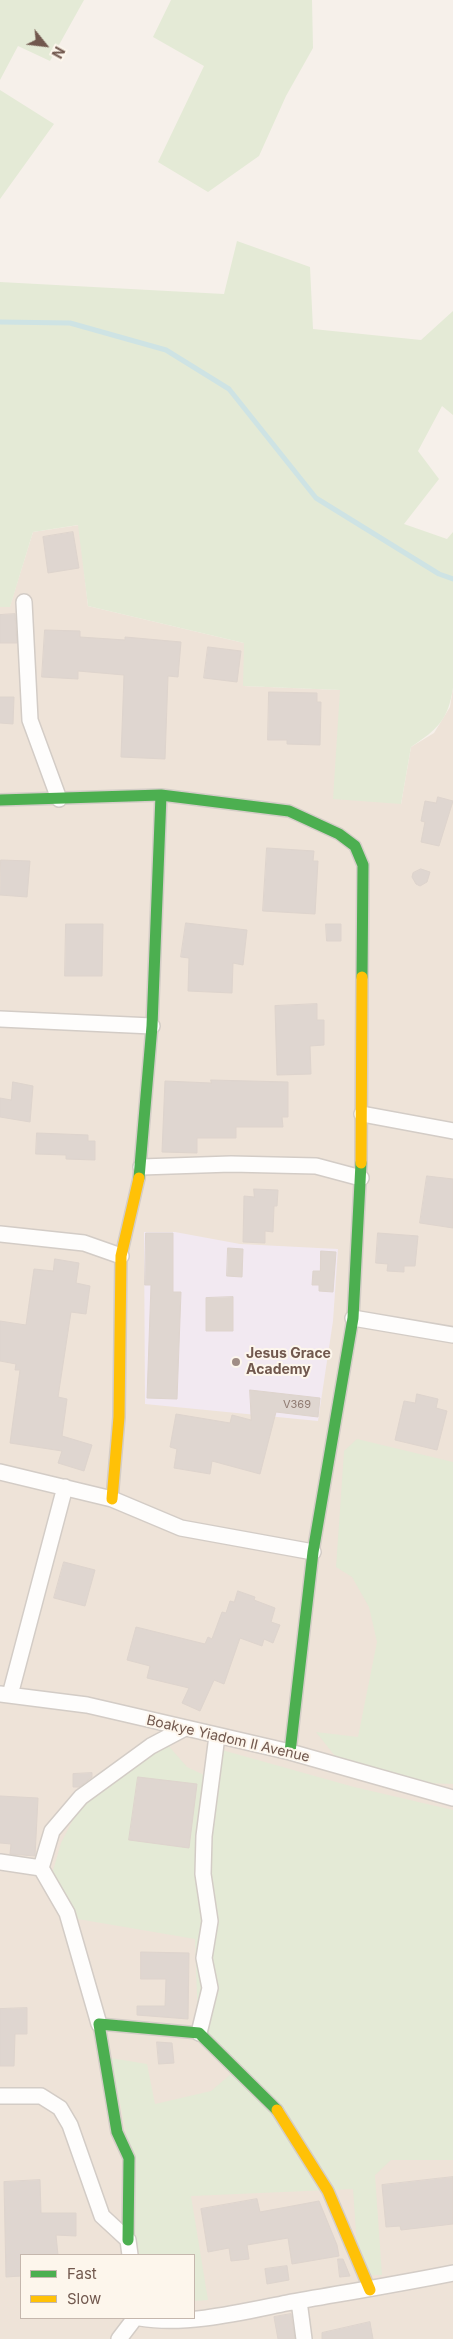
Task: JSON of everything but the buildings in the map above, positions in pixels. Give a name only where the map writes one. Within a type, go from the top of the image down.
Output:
[{"type":"street","points":[[24,602],[30,720],[59,799]]},
{"type":"street","points":[[112,1499],[119,1417],[121,1256],[141,1167],[152,1026],[161,795]]},
{"type":"street","points":[[0,800],[161,795],[289,811],[339,834],[355,846],[364,865],[362,1178],[353,1318],[314,1552],[290,1752]]},
{"type":"street","points":[[0,1019],[152,1026]]},
{"type":"street","points":[[362,1114],[453,1131]]},
{"type":"street","points":[[141,1167],[231,1164],[316,1166],[362,1178]]},
{"type":"street","points":[[0,1234],[84,1243],[121,1256]]},
{"type":"street","points":[[353,1318],[453,1335]]},
{"type":"street","points":[[0,1472],[112,1499],[180,1528],[314,1552]]},
{"type":"street","points":[[5,1694],[65,1487]]},
{"type":"street","name":"Boakye Yiadom II Avenue","points":[[5,1694],[87,1705],[290,1752],[453,1798]]},
{"type":"street","points":[[130,2254],[128,2240],[129,2158],[117,2132],[98,2024],[67,1913],[41,1868],[52,1831],[81,1797],[151,1746],[185,1728]]},
{"type":"street","points":[[199,2032],[210,1988],[204,1958],[210,1921],[202,1874],[204,1836],[217,1736]]},
{"type":"street","points":[[0,1862],[41,1868]]},
{"type":"street","points":[[98,2024],[199,2032],[275,2107],[328,2191],[370,2290]]},
{"type":"street","points":[[1,2097],[41,2096],[60,2108],[70,2125],[102,2216],[128,2240]]},
{"type":"street","points":[[195,2318],[223,2315],[370,2290],[453,2273]]},
{"type":"street","points":[[300,2301],[304,2339]]},
{"type":"street","points":[[119,2339],[135,2319]]},
{"type":"street","points":[[146,2319],[158,2321],[180,2319]]},
{"type":"shaded area","points":[[79,525],[88,606],[244,643],[244,686],[341,690],[401,804],[411,747],[434,733],[450,707],[453,688],[453,2339],[0,2339],[0,607],[10,606],[33,532]]},
{"type":"shaded area","name":"Jesus Grace Academy","points":[[144,1232],[175,1232],[240,1244],[338,1249],[333,1321],[318,1421],[145,1404]]},
{"type":"green space","points":[[0,0],[84,0],[50,61],[18,46],[0,80]]},
{"type":"green space","points":[[171,0],[312,0],[313,48],[286,96],[259,156],[208,192],[158,162],[204,66],[153,37]]},
{"type":"green space","points":[[0,90],[54,124],[0,199]]},
{"type":"green space","points":[[237,241],[310,267],[313,329],[421,340],[453,311],[453,415],[442,406],[418,451],[439,479],[404,524],[447,539],[453,532],[453,688],[445,716],[435,729],[411,747],[401,804],[333,799],[340,690],[243,686],[244,643],[88,606],[78,525],[33,532],[10,607],[0,607],[0,282],[224,294]]},
{"type":"green space","points":[[357,1439],[453,1462],[453,1784],[423,1783],[335,1756],[316,1732],[358,1737],[377,1642],[369,1607],[352,1577],[336,1567],[344,1451]]},
{"type":"green space","points":[[167,1744],[187,1767],[204,1775],[222,1750],[354,1787],[453,1810],[453,2160],[391,2160],[375,2175],[382,2275],[359,2276],[353,2189],[191,2196],[208,2300],[195,2301],[195,2254],[138,2254],[126,2133],[111,2058],[147,2064],[155,2104],[211,2091],[238,2068],[198,2025],[195,1939],[60,1916],[52,1874],[61,1843],[80,1806],[136,1762]]},
{"type":"waterway","points":[[0,322],[70,323],[166,350],[229,389],[316,498],[439,574],[453,579]]},
{"type":"traffic: fast","points":[[0,800],[161,795],[289,811],[339,834],[355,846],[363,865],[362,977]]},
{"type":"traffic: fast","points":[[139,1178],[152,1026],[161,795]]},
{"type":"traffic: fast","points":[[290,1752],[313,1552],[353,1318],[361,1163]]},
{"type":"traffic: fast","points":[[128,2240],[129,2158],[117,2132],[99,2024],[199,2033],[277,2110]]},
{"type":"traffic: slow","points":[[361,1163],[362,977]]},
{"type":"traffic: slow","points":[[112,1499],[119,1417],[121,1256],[139,1178]]},
{"type":"traffic: slow","points":[[277,2110],[328,2191],[370,2290]]},
{"type":"place","name":"Jesus Grace Academy","points":[[236,1362]]}]
